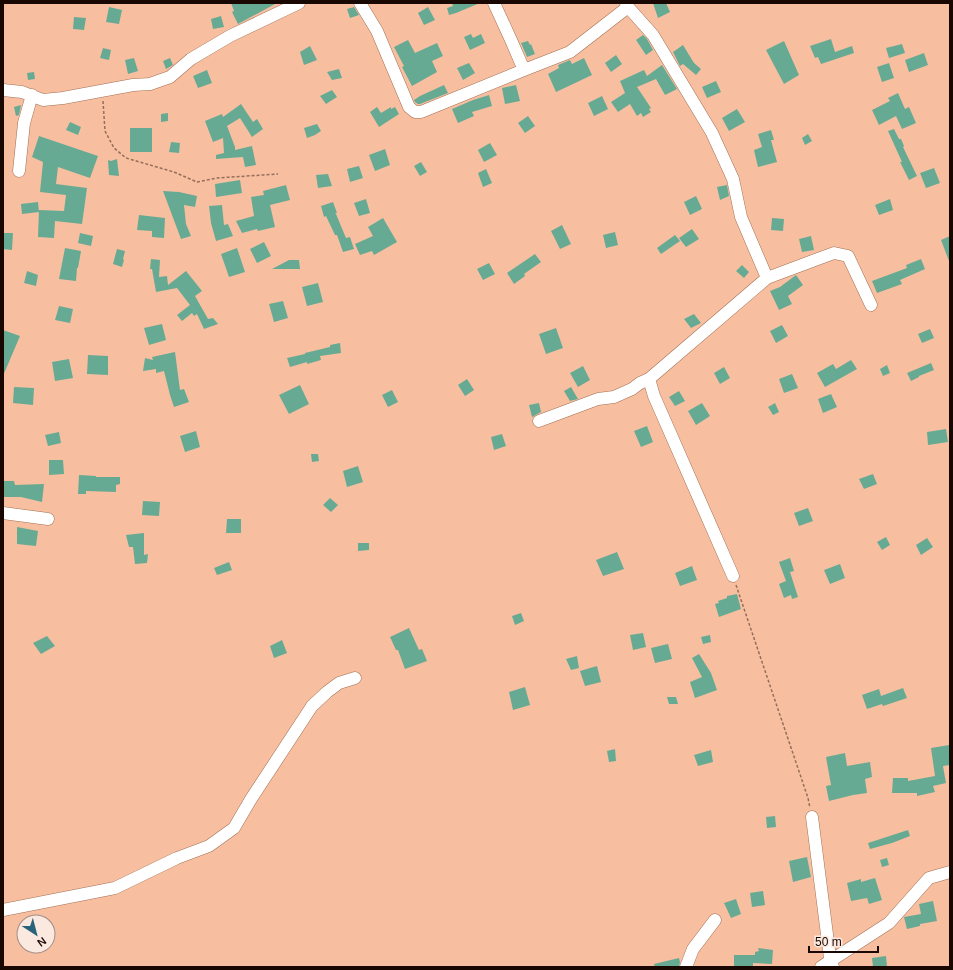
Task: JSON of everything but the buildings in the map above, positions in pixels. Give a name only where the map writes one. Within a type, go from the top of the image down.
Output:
[{"type":"street","points":[[3,90],[22,92],[43,100],[102,92],[133,85],[150,84],[170,77],[191,59],[230,36],[299,3]]},
{"type":"street","points":[[360,3],[376,32],[409,107],[415,112],[421,112],[570,52],[627,5],[652,35],[712,133],[733,179],[741,217],[767,278]]},
{"type":"street","points":[[494,3],[524,70]]},
{"type":"street","points":[[19,171],[24,124],[32,95]]},
{"type":"street","points":[[539,421],[598,399],[614,397],[632,389],[649,379],[767,278],[834,253],[848,256],[871,305]]},
{"type":"street","points":[[649,379],[654,396],[733,576]]},
{"type":"street","points":[[3,513],[48,519]]},
{"type":"street","points":[[3,910],[115,888],[177,858],[210,846],[234,828],[251,798],[312,706],[339,683],[355,678]]},
{"type":"street","points":[[812,817],[828,965],[889,923],[928,878],[950,872]]},
{"type":"street","points":[[686,967],[693,949],[715,920]]},
{"type":"path","points":[[102,92],[105,131],[114,148],[126,158],[174,172],[197,182],[216,178],[278,174]]},
{"type":"path","points":[[733,576],[808,798],[812,817]]}]
